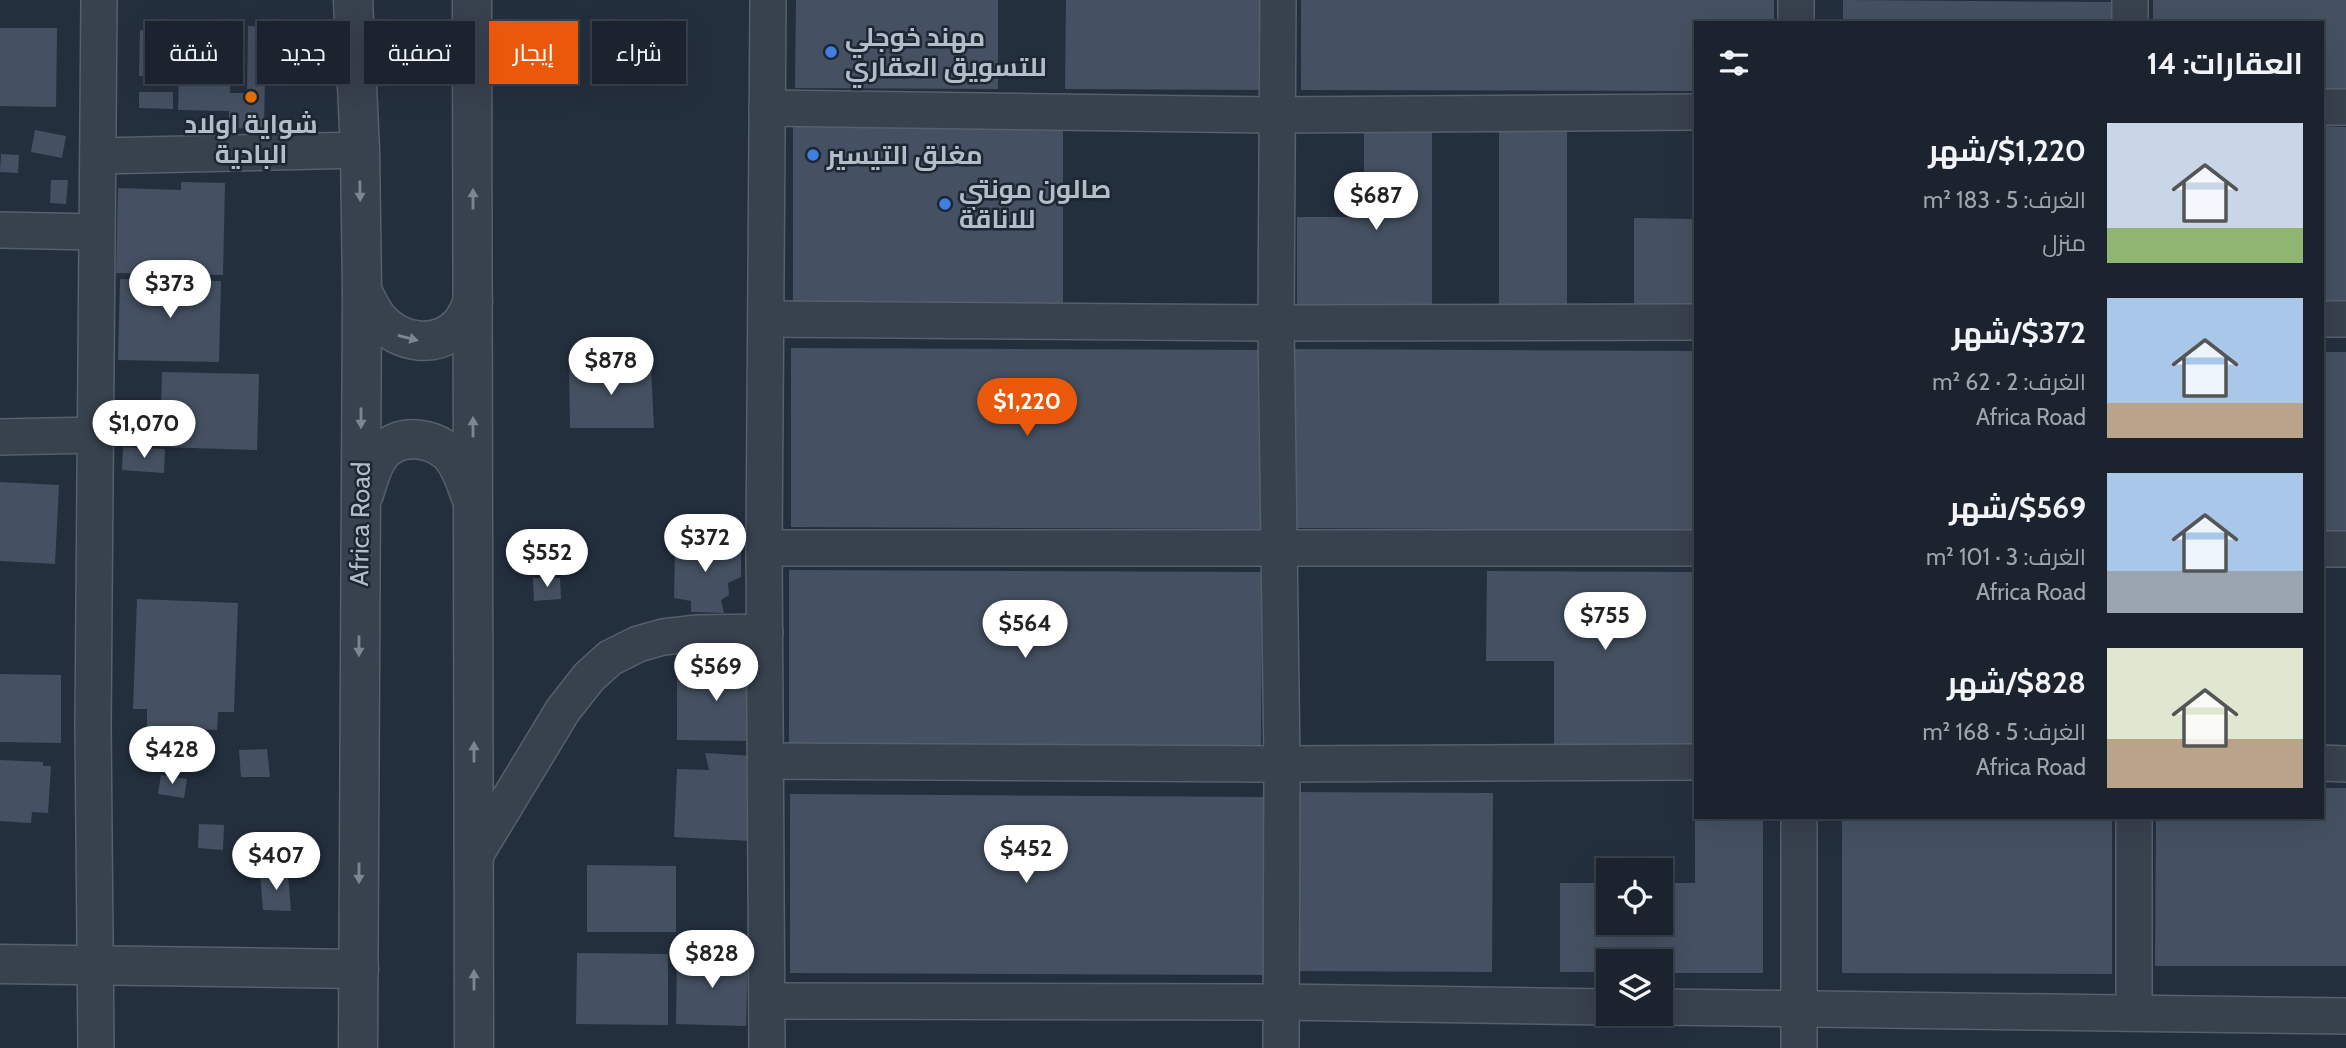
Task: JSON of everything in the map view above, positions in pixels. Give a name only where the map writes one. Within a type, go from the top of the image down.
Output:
[{"type":"street","points":[[96,1048],[93,725],[99,0]]},
{"type":"street","name":"Africa Road","points":[[353,0],[360,150],[362,291],[358,1048]]},
{"type":"street","points":[[472,0],[474,1048]]},
{"type":"street","points":[[767,1048],[764,548],[768,0]]},
{"type":"street","points":[[1278,0],[1276,323],[1282,764],[1280,1048]]},
{"type":"street","points":[[1796,0],[1796,21]]},
{"type":"street","points":[[2130,0],[2130,21]]},
{"type":"street","points":[[2324,107],[2346,107]]},
{"type":"street","points":[[767,108],[1277,115],[1694,112]]},
{"type":"street","points":[[98,156],[360,150]]},
{"type":"street","points":[[0,230],[97,232]]},
{"type":"street","points":[[362,291],[378,319],[388,328],[397,335],[419,341],[432,340],[451,333],[466,317],[473,301]]},
{"type":"street","points":[[766,319],[1694,323]]},
{"type":"street","points":[[2324,320],[2346,319]]},
{"type":"street","points":[[0,437],[96,435]]},
{"type":"street","points":[[360,503],[378,457],[388,446],[404,440],[419,439],[443,448],[454,458],[472,500]]},
{"type":"street","points":[[764,548],[1694,548]]},
{"type":"street","points":[[2324,549],[2346,549]]},
{"type":"street","points":[[474,857],[563,710],[589,677],[610,658],[638,644],[663,637],[698,633],[765,632]]},
{"type":"street","points":[[767,761],[1282,764],[1694,762]]},
{"type":"street","points":[[2324,763],[2346,764]]},
{"type":"street","points":[[1799,819],[1799,1048]]},
{"type":"street","points":[[2134,819],[2134,1012]]},
{"type":"street","points":[[0,964],[359,969]]},
{"type":"street","points":[[768,1001],[1280,1002],[1596,1007]]},
{"type":"street","points":[[1673,1007],[2346,1016]]},
{"type":"building","points":[[796,0],[998,0],[998,89],[795,88]]},
{"type":"building","points":[[1066,0],[1268,0],[1268,90],[1065,89]]},
{"type":"building","points":[[1301,0],[1774,0],[1774,21],[1694,21],[1694,91],[1301,90]]},
{"type":"building","points":[[1843,0],[2113,2],[2113,21],[1843,21]]},
{"type":"building","points":[[2153,0],[2346,0],[2346,91],[2324,91],[2324,21],[2153,21]]},
{"type":"building","points":[[248,26],[257,26],[257,84],[265,84],[264,129],[229,128],[229,111],[178,110],[179,84],[230,84],[230,93],[247,93]]},
{"type":"building","points":[[0,28],[57,28],[56,107],[0,106]]},
{"type":"building","points":[[140,30],[145,30],[145,76],[139,76]]},
{"type":"building","points":[[139,92],[173,92],[173,109],[139,108]]},
{"type":"building","points":[[793,126],[1063,126],[1063,305],[793,304]]},
{"type":"building","points":[[2324,126],[2346,127],[2346,305],[2324,305]]},
{"type":"building","points":[[1364,128],[1432,128],[1432,307],[1297,306],[1297,217],[1364,217]]},
{"type":"building","points":[[1499,129],[1567,129],[1567,308],[1499,307]]},
{"type":"building","points":[[35,130],[66,136],[62,158],[31,152]]},
{"type":"building","points":[[1,154],[19,155],[18,173],[0,172]]},
{"type":"building","points":[[51,180],[68,180],[66,204],[50,203]]},
{"type":"building","points":[[181,182],[225,183],[223,275],[116,273],[118,188],[181,190]]},
{"type":"building","points":[[1634,218],[1694,219],[1694,308],[1634,308]]},
{"type":"building","points":[[120,279],[221,281],[219,362],[118,360]]},
{"type":"building","points":[[791,348],[1263,350],[1263,529],[791,527]]},
{"type":"building","points":[[1294,349],[1694,351],[1694,530],[1293,528]]},
{"type":"building","points":[[2324,352],[2346,352],[2346,531],[2324,531]]},
{"type":"building","points":[[569,364],[651,366],[654,428],[570,428]]},
{"type":"building","points":[[162,372],[259,374],[257,450],[160,447]]},
{"type":"building","points":[[123,447],[165,449],[164,473],[122,470]]},
{"type":"building","points":[[0,482],[59,485],[55,564],[0,561]]},
{"type":"building","points":[[534,538],[569,538],[570,560],[528,560]]},
{"type":"building","points":[[722,538],[722,550],[741,551],[741,577],[728,583],[729,595],[721,600],[724,613],[691,612],[691,601],[674,598],[675,547],[692,547],[694,539]]},
{"type":"building","points":[[789,570],[1262,572],[1261,751],[789,749]]},
{"type":"building","points":[[1487,571],[1694,572],[1694,751],[1554,750],[1554,661],[1486,661]]},
{"type":"building","points":[[533,578],[560,578],[561,599],[534,601]]},
{"type":"building","points":[[137,599],[238,603],[234,712],[218,712],[217,730],[147,727],[147,709],[133,709]]},
{"type":"building","points":[[677,666],[756,667],[755,741],[677,740]]},
{"type":"building","points":[[0,674],[61,675],[61,743],[0,742]]},
{"type":"building","points":[[267,749],[270,777],[241,777],[239,750]]},
{"type":"building","points":[[705,753],[754,756],[750,841],[674,837],[677,769],[709,770]]},
{"type":"building","points":[[0,760],[43,762],[43,766],[51,766],[48,813],[32,812],[31,823],[0,821]]},
{"type":"building","points":[[161,775],[187,779],[184,798],[158,794]]},
{"type":"building","points":[[2324,788],[2346,788],[2346,966],[2155,966],[2156,819],[2324,819]]},
{"type":"building","points":[[1290,792],[1493,793],[1492,972],[1290,971]]},
{"type":"building","points":[[790,794],[1263,797],[1263,975],[790,973]]},
{"type":"building","points":[[1695,819],[1763,819],[1763,973],[1673,973],[1673,949],[1596,949],[1596,972],[1560,972],[1560,883],[1596,883],[1596,935],[1673,935],[1673,883],[1695,883]]},
{"type":"building","points":[[1842,819],[2112,819],[2112,974],[1842,973]]},
{"type":"building","points":[[199,824],[224,825],[223,850],[198,848]]},
{"type":"building","points":[[587,865],[676,866],[676,932],[587,932]]},
{"type":"building","points":[[260,874],[288,874],[291,911],[263,910]]},
{"type":"building","points":[[577,953],[668,954],[668,1025],[576,1024]]},
{"type":"building","points":[[677,954],[748,955],[746,1026],[676,1024]]},
{"type":"place","name":"مهند خوجلي للتسويق العقاري","points":[[831,52]]},
{"type":"place","name":"شواية اولاد البادية","points":[[251,97]]},
{"type":"place","name":"مغلق التيسير","points":[[813,155]]},
{"type":"place","name":"صالون مونتي للاناقة","points":[[945,204]]}]
